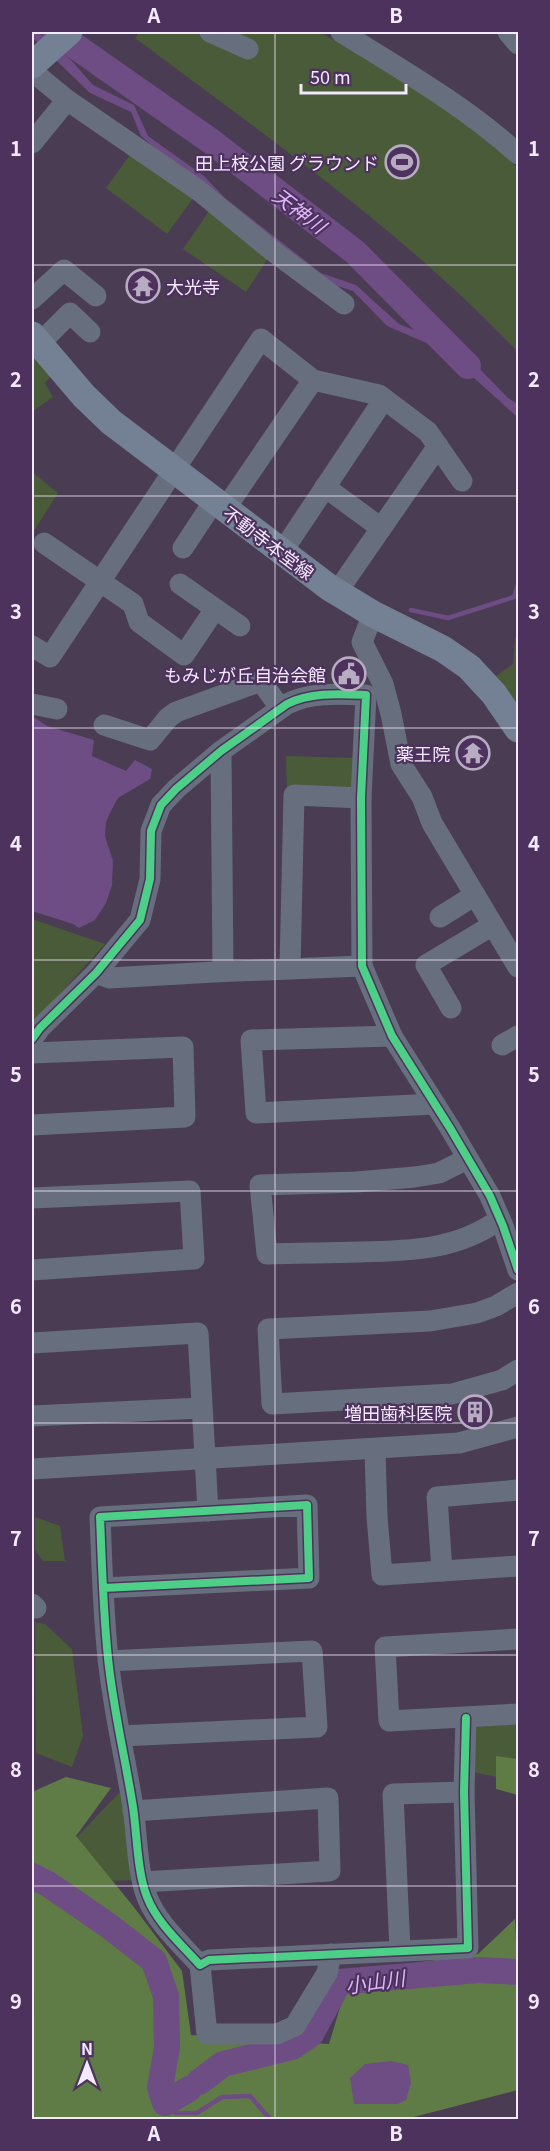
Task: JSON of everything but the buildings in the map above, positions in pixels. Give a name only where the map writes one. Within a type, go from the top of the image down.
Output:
[{"type":"main road","points":[[32,65],[69,32]]},
{"type":"main road","name":"不動寺本堂線","points":[[35,339],[84,396],[111,422],[337,592],[373,614],[443,649],[469,667],[494,694],[519,729]]},
{"type":"street","points":[[210,32],[248,49]]},
{"type":"street","points":[[340,32],[435,90],[519,154]]},
{"type":"street","points":[[508,32],[519,44]]},
{"type":"street","points":[[32,70],[67,100],[198,190],[270,249],[344,304]]},
{"type":"street","points":[[32,143],[67,100]]},
{"type":"street","points":[[32,299],[64,270],[96,296]]},
{"type":"street","points":[[35,339],[70,313],[90,332]]},
{"type":"street","points":[[32,646],[50,657],[261,339],[313,380],[379,395],[428,432],[462,482]]},
{"type":"street","points":[[183,548],[220,505],[313,380]]},
{"type":"street","points":[[282,552],[384,399]]},
{"type":"street","points":[[337,592],[438,446]]},
{"type":"street","points":[[325,487],[381,528]]},
{"type":"street","points":[[44,543],[133,604],[139,622],[184,655],[215,609]]},
{"type":"street","points":[[180,584],[240,626]]},
{"type":"street","points":[[373,614],[362,642],[383,684],[401,764],[422,797],[432,823],[519,967]]},
{"type":"street","points":[[104,725],[150,740],[176,712],[261,681],[280,708]]},
{"type":"street","points":[[32,1039],[40,1028],[96,974],[140,920],[150,879],[151,831],[161,805],[221,751],[280,708],[295,700],[325,694],[366,695],[361,798],[362,966],[392,1036],[490,1196],[519,1270]]},
{"type":"street","points":[[32,704],[57,709]]},
{"type":"street","points":[[221,751],[223,971]]},
{"type":"street","points":[[290,968],[294,795],[361,798]]},
{"type":"street","points":[[440,917],[476,895]]},
{"type":"street","points":[[451,1008],[426,965],[493,925]]},
{"type":"street","points":[[96,974],[110,978],[362,966]]},
{"type":"street","points":[[392,1036],[251,1040],[256,1113],[434,1104]]},
{"type":"street","points":[[32,1053],[183,1047],[185,1117],[32,1125]]},
{"type":"street","points":[[467,1159],[439,1173],[415,1177],[356,1182],[260,1185],[267,1254],[408,1251],[439,1247],[476,1234],[500,1219]]},
{"type":"street","points":[[32,1198],[190,1191],[195,1259],[32,1269]]},
{"type":"street","points":[[519,1293],[496,1306],[477,1313],[430,1321],[268,1329],[272,1404],[452,1394],[502,1380],[519,1370]]},
{"type":"street","points":[[32,1343],[198,1333],[208,1511]]},
{"type":"street","points":[[32,1416],[201,1408]]},
{"type":"street","points":[[32,1469],[375,1450],[459,1443],[519,1427]]},
{"type":"street","points":[[375,1450],[382,1575],[519,1566]]},
{"type":"street","points":[[442,1571],[437,1497],[519,1490]]},
{"type":"street","points":[[103,1588],[309,1578],[307,1505],[100,1517],[103,1588],[108,1661],[134,1811],[143,1882],[153,1909],[174,1937],[200,1965],[207,2034],[278,2034],[295,2026],[327,1973],[331,1954]]},
{"type":"street","points":[[519,1640],[385,1647],[389,1721],[519,1714]]},
{"type":"street","points":[[108,1661],[312,1651],[317,1727],[121,1736]]},
{"type":"street","points":[[200,1965],[209,1960],[468,1948],[466,1718]]},
{"type":"street","points":[[400,1951],[393,1794],[465,1792]]},
{"type":"street","points":[[134,1811],[328,1798],[330,1871],[143,1882]]},
{"type":"green space","name":"田上枝公園 グラウンド","points":[[140,32],[320,32],[415,88],[475,129],[518,168],[518,352],[429,266],[382,226],[284,149],[135,38]]},
{"type":"green space","points":[[132,152],[194,197],[167,234],[106,188]]},
{"type":"green space","points":[[209,211],[271,254],[246,292],[183,249]]},
{"type":"green space","points":[[32,351],[53,373],[45,383],[53,397],[32,412]]},
{"type":"green space","points":[[32,472],[58,493],[32,534]]},
{"type":"green space","points":[[518,630],[518,718],[492,679],[513,664]]},
{"type":"green space","points":[[286,756],[356,758],[355,791],[287,790]]},
{"type":"green space","points":[[32,919],[105,944],[32,1024]]},
{"type":"green space","points":[[35,1517],[60,1526],[65,1561],[43,1561],[35,1550]]},
{"type":"green space","points":[[35,1622],[45,1624],[72,1649],[83,1736],[72,1767],[36,1753]]},
{"type":"green space","points":[[518,1719],[518,1781],[472,1772],[471,1722]]},
{"type":"green space","points":[[496,1756],[518,1759],[518,1795],[496,1789]]},
{"type":"green space","points":[[66,1777],[111,1788],[76,1836],[182,1971],[191,2035],[329,2044],[345,1991],[366,1970],[478,1954],[515,1919],[518,1981],[518,2090],[406,2119],[32,2120],[32,1792]]},
{"type":"green space","points":[[121,1791],[137,1880],[110,1881],[69,1845]]},
{"type":"shaded area","points":[[32,32],[38,32],[72,61],[93,85],[134,105],[148,136],[204,176],[225,198],[321,273],[356,285],[399,324],[449,344],[472,361],[508,398],[518,404],[518,422],[516,416],[443,350],[387,326],[353,291],[328,283],[165,157],[141,136],[131,112],[90,93],[32,37]]},
{"type":"shaded area","points":[[32,716],[47,726],[94,740],[92,756],[126,771],[135,760],[152,769],[150,779],[118,798],[106,822],[105,836],[113,861],[112,885],[106,903],[95,920],[79,928],[32,911]]},
{"type":"shaded area","points":[[391,2061],[408,2065],[411,2083],[406,2100],[398,2104],[354,2104],[350,2078],[365,2064]]},
{"type":"waterway","name":"天神川","points":[[55,32],[212,142],[355,252],[468,366]]},
{"type":"waterway","points":[[411,610],[448,618],[514,597],[518,585]]},
{"type":"waterway","name":"小山川","points":[[32,1876],[48,1884],[109,1926],[154,1961],[166,1996],[167,2048],[160,2087],[165,2103],[189,2089]]},
{"type":"waterway","name":"小山川","points":[[199,2082],[223,2064],[292,2047],[311,2034],[339,1982],[478,1970],[518,1972]]},
{"type":"waterway","points":[[165,2103],[176,2113],[197,2113],[222,2097],[250,2096],[271,2120]]},
{"type":"cycle path","points":[[32,1039],[40,1028],[96,973],[140,920],[150,879],[151,831],[161,805],[176,789],[221,751],[287,704],[306,697],[335,694],[366,695],[361,798],[362,966],[392,1036],[490,1196],[518,1270]]},
{"type":"cycle path","points":[[103,1588],[309,1578],[307,1505],[100,1517],[102,1570],[104,1605],[110,1677],[133,1807],[141,1876],[151,1907],[170,1933],[200,1965],[209,1960],[468,1948],[464,1792],[466,1718]]},
{"type":"place","name":"田上枝公園 グラウンド","points":[[402,162]]},
{"type":"place","name":"大光寺","points":[[143,286]]},
{"type":"place","name":"もみじが丘自治会館","points":[[349,674]]},
{"type":"place","name":"薬王院","points":[[473,753]]},
{"type":"place","name":"増田歯科医院","points":[[475,1412]]}]
